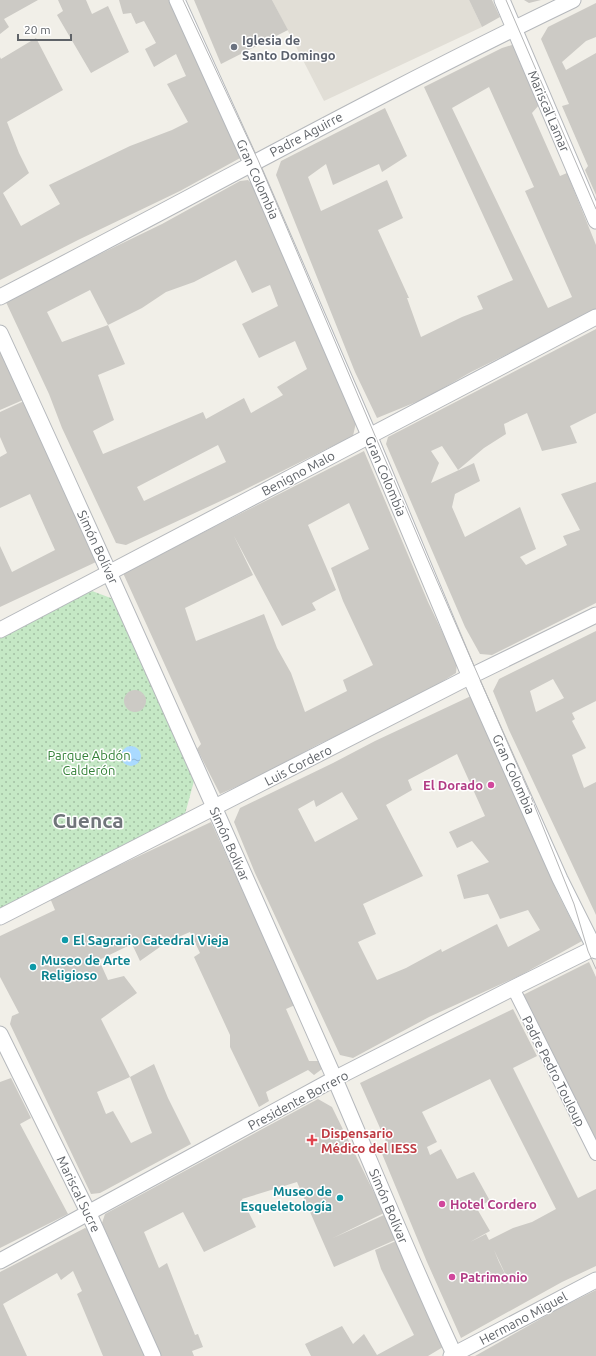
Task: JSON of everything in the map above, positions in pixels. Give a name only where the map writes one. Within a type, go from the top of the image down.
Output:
[{"type":"street","name":"Gran Colombia","points":[[177,0],[251,163],[369,435],[470,677],[560,879],[595,946]]},
{"type":"street","name":"Mariscal Lamar","points":[[502,0],[596,221]]},
{"type":"street","name":"Padre Aguirre","points":[[0,297],[251,163],[514,27],[573,0]]},
{"type":"street","name":"Benigno Malo","points":[[0,630],[596,317]]},
{"type":"street","name":"Simón Bolívar","points":[[0,333],[110,573],[334,1079],[434,1314],[453,1355]]},
{"type":"street","name":"Luis Cordero","points":[[0,917],[470,677],[596,615]]},
{"type":"street","name":"Presidente Borrero","points":[[0,1261],[89,1214],[334,1079],[512,988],[588,952],[595,946]]},
{"type":"street","name":"Padre Pedro Touloup","points":[[512,988],[596,1154]]},
{"type":"street","name":"Mariscal Sucre","points":[[0,1034],[89,1214],[153,1356]]},
{"type":"street","name":"Hermano Miguel","points":[[453,1355],[596,1280]]},
{"type":"shaded area","points":[[272,0],[469,0],[482,27],[324,101]]},
{"type":"green space","name":"Parque Abdón Calderón","points":[[84,588],[116,600],[194,781],[185,814],[0,909],[0,632]]},
{"type":"water","points":[[131,746],[138,749],[141,756],[138,763],[131,766],[124,763],[121,756],[124,749]]},
{"type":"building","points":[[0,0],[38,0],[4,19],[9,27],[0,34]]},
{"type":"building","points":[[58,0],[86,0],[92,14],[108,6],[129,52],[91,73],[57,15],[63,11]]},
{"type":"building","points":[[119,0],[171,0],[242,157],[180,191],[78,240],[0,280],[0,57],[1,59],[36,38],[63,90],[7,122],[19,153],[29,173],[3,193],[21,226],[60,204],[49,185],[130,146],[172,130],[188,122],[167,84],[186,76],[176,54],[154,67],[145,49],[156,43],[144,21],[136,24],[131,13],[123,14]]},
{"type":"building","name":"Iglesia de Santo Domingo","points":[[194,0],[272,0],[288,30],[221,64]]},
{"type":"building","points":[[469,0],[492,0],[500,17],[482,27]]},
{"type":"building","points":[[524,0],[541,0],[529,3]]},
{"type":"building","points":[[596,3],[596,37],[586,41],[562,62],[566,70],[596,53],[596,195],[585,170],[588,166],[562,106],[569,104],[541,39],[548,27]]},
{"type":"building","points":[[516,45],[540,104],[532,113],[560,176],[567,173],[596,245],[596,310],[471,372],[426,398],[377,418],[355,372],[276,175],[281,161],[385,108],[407,156],[382,172],[379,164],[333,185],[326,164],[308,177],[321,211],[387,180],[403,218],[378,230],[409,298],[407,298],[421,337],[462,317],[483,309],[477,296],[513,280],[424,87],[502,48]],"holes":[[[489,87],[534,187],[525,191],[572,297],[548,308],[452,108]]]},
{"type":"building","points":[[248,180],[254,186],[301,298],[357,418],[353,436],[240,492],[126,545],[116,543],[62,428],[49,394],[5,300],[162,224],[240,181]],"holes":[[[236,260],[252,293],[270,285],[278,306],[242,324],[259,358],[295,341],[307,369],[277,387],[283,395],[251,413],[244,398],[206,419],[203,412],[103,454],[93,431],[114,420],[98,375],[125,364],[108,325],[142,308],[166,292],[194,282]],[[90,290],[108,325],[62,342],[47,312]],[[218,445],[226,462],[144,501],[137,487]]]},
{"type":"building","points":[[596,329],[596,413],[570,426],[577,443],[542,451],[527,413],[504,424],[506,434],[484,448],[458,470],[442,446],[431,451],[439,463],[431,483],[474,463],[480,481],[455,494],[452,507],[465,537],[520,507],[536,549],[520,557],[526,565],[567,545],[563,536],[580,530],[561,494],[596,482],[596,603],[492,655],[480,654],[465,627],[386,444],[388,437]]},
{"type":"building","points":[[0,348],[23,400],[0,410]]},
{"type":"building","points":[[24,401],[96,562],[0,607],[0,546],[12,572],[55,550],[30,494],[0,508],[0,457],[7,453],[0,437],[0,412]]},
{"type":"building","points":[[364,451],[428,602],[457,663],[456,673],[427,691],[361,725],[319,744],[282,764],[283,766],[220,794],[197,749],[201,744],[123,573]],"holes":[[[349,503],[369,549],[331,568],[343,601],[373,665],[343,680],[347,691],[305,712],[291,673],[277,648],[264,614],[196,641],[185,608],[253,575],[234,536],[282,626],[316,610],[312,603],[336,590],[308,525]]]},
{"type":"building","points":[[596,631],[596,701],[572,713],[575,719],[572,721],[586,748],[572,755],[584,788],[596,782],[596,915],[509,730],[493,691],[499,679]],"holes":[[[553,679],[564,698],[536,712],[530,691]]]},
{"type":"building","points":[[135,690],[143,693],[146,701],[143,709],[135,712],[127,709],[124,701],[127,693]]},
{"type":"building","points":[[471,696],[559,896],[582,941],[521,975],[429,1017],[353,1058],[340,1055],[255,873],[234,822],[240,808],[375,741]],"holes":[[[457,754],[485,816],[449,832],[457,848],[472,841],[489,862],[457,875],[464,899],[488,894],[500,919],[528,910],[540,930],[508,947],[497,924],[442,952],[441,949],[406,968],[377,980],[358,942],[376,934],[363,904],[423,876],[386,805],[412,790],[408,780]],[[342,792],[358,819],[315,842],[298,809],[314,800],[316,807]]]},
{"type":"building","points":[[211,822],[295,1005],[286,1009],[309,1061],[318,1061],[322,1069],[314,1075],[308,1070],[266,1092],[269,1101],[259,1107],[230,1047],[230,1035],[194,957],[200,953],[190,932],[167,942],[140,961],[132,944],[99,960],[108,980],[124,976],[137,993],[101,1019],[130,1077],[154,1064],[168,1098],[191,1144],[100,1193],[91,1194],[10,1024],[12,1016],[19,1013],[0,977],[0,936],[55,910],[50,898]],"holes":[[[130,1077],[152,1133],[131,1143],[113,1111],[106,1114],[97,1092]]]},
{"type":"building","points":[[589,962],[596,977],[596,1141],[576,1101],[547,1050],[521,996]]},
{"type":"building","points":[[513,1009],[537,1056],[513,1068],[578,1198],[596,1189],[596,1266],[562,1282],[461,1338],[427,1262],[380,1149],[388,1146],[360,1083]],"holes":[[[490,1079],[556,1209],[532,1222],[513,1228],[489,1240],[486,1234],[470,1242],[490,1231],[476,1207],[490,1201],[474,1172],[457,1179],[441,1149],[430,1155],[427,1147],[437,1142],[422,1112]]]},
{"type":"building","points":[[11,1078],[31,1118],[20,1124],[68,1214],[0,1248],[0,1082]]},
{"type":"building","points":[[318,1099],[332,1107],[384,1213],[333,1238],[384,1215],[395,1240],[334,1267],[297,1182],[242,1199],[256,1227],[204,1252],[183,1212],[144,1232],[159,1268],[167,1263],[195,1335],[198,1334],[203,1347],[192,1351],[194,1356],[160,1356],[102,1223],[105,1214]]},
{"type":"building","points":[[85,1228],[89,1230],[145,1356],[103,1356],[77,1294],[82,1291],[73,1271],[61,1280],[57,1273],[3,1304],[27,1356],[0,1356],[0,1272]]},
{"type":"building","points":[[396,1241],[443,1347],[428,1356],[311,1356],[305,1344],[342,1326],[353,1344],[364,1334],[377,1355],[414,1335],[381,1269],[375,1250]]},
{"type":"building","points":[[596,1290],[596,1356],[475,1356],[558,1309]]},
{"type":"tram line","points":[[183,0],[258,160],[427,558],[529,792],[574,904],[588,951],[596,969]]},
{"type":"tram line","points":[[506,0],[596,209]]},
{"type":"place","name":"Iglesia de Santo Domingo","points":[[234,47]]},
{"type":"place","name":"El Dorado","points":[[491,785]]},
{"type":"place","name":"El Sagrario Catedral Vieja","points":[[65,940]]},
{"type":"place","name":"Museo de Arte Religioso","points":[[33,967]]},
{"type":"place","name":"Dispensario Médico del IESS","points":[[312,1140]]},
{"type":"place","name":"Museo de Esqueletología","points":[[340,1198]]},
{"type":"place","name":"Hotel Cordero","points":[[442,1204]]},
{"type":"place","name":"Patrimonio","points":[[452,1277]]},
{"type":"district","name":"Cuenca","points":[[88,821]]}]
